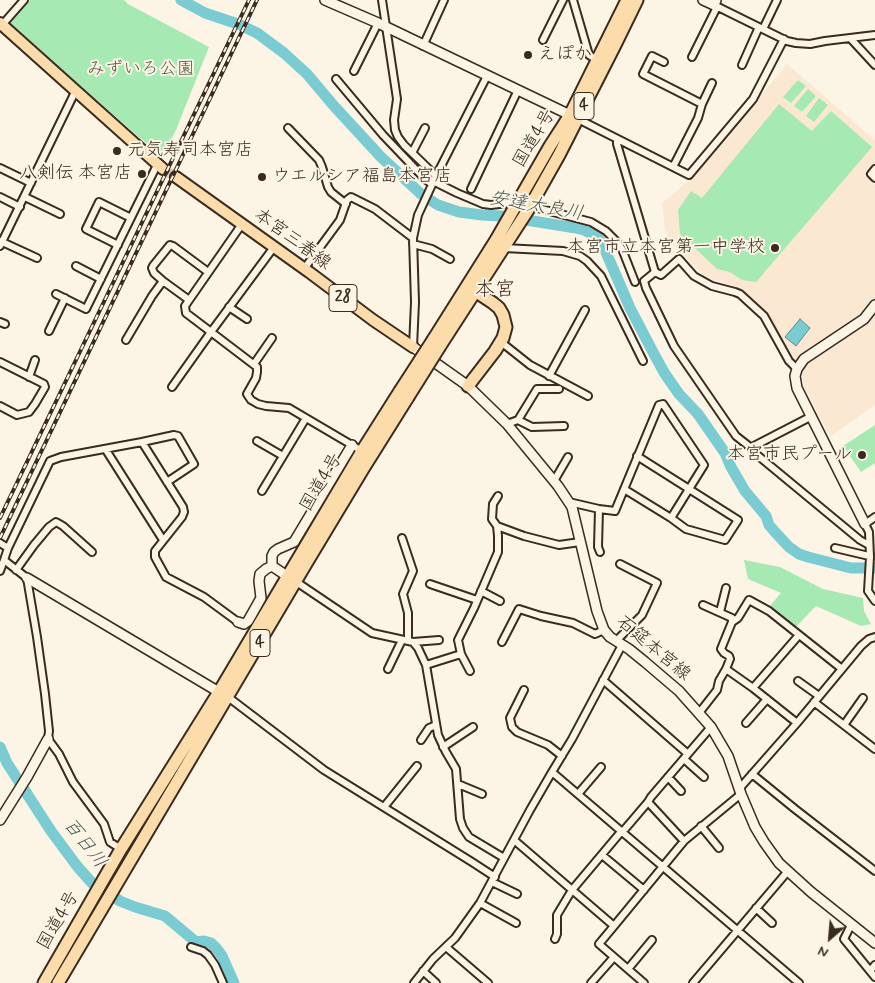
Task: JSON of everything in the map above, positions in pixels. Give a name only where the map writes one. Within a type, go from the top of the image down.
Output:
[{"type":"highway","name":"国道4号","points":[[574,117],[597,60],[627,0]]},
{"type":"highway","name":"国道4号","points":[[58,983],[291,579],[363,469],[404,394],[502,244],[523,206],[550,146],[574,117],[637,0]]},
{"type":"highway","points":[[468,386],[486,365],[501,342],[506,327],[503,315],[493,303],[471,289]]},
{"type":"highway","name":"国道4号","points":[[291,579],[357,448],[404,394]]},
{"type":"highway","name":"国道4号","points":[[44,983],[121,849],[223,695]]},
{"type":"main road","points":[[1,24],[160,166]]},
{"type":"main road","name":"本宮三春線","points":[[176,177],[373,320],[414,347]]},
{"type":"street","points":[[1,24],[24,0]]},
{"type":"street","points":[[325,0],[518,90],[689,174],[753,99],[784,39]]},
{"type":"street","points":[[382,0],[382,26],[397,99],[394,120],[395,130],[398,138],[433,181]]},
{"type":"street","points":[[423,46],[444,0]]},
{"type":"street","points":[[543,40],[563,0]]},
{"type":"street","points":[[703,0],[716,4],[761,28],[796,43],[805,44],[875,35]]},
{"type":"street","points":[[742,64],[777,0]]},
{"type":"street","points":[[573,1],[589,55],[597,60]]},
{"type":"street","points":[[692,57],[716,4]]},
{"type":"street","points":[[354,70],[382,26]]},
{"type":"street","points":[[851,39],[875,65]]},
{"type":"street","points":[[664,62],[652,56],[643,74],[702,104]]},
{"type":"street","points":[[414,347],[413,241],[418,215],[433,181],[487,76]]},
{"type":"street","points":[[336,79],[383,135],[425,179],[483,204],[508,203],[591,222],[606,231],[617,242],[622,249],[635,282]]},
{"type":"street","points":[[674,167],[698,118],[712,82]]},
{"type":"street","points":[[37,258],[1,243],[76,90]]},
{"type":"street","points":[[471,189],[518,90]]},
{"type":"street","points":[[288,128],[319,160],[331,192],[346,204]]},
{"type":"street","points":[[412,153],[425,128]]},
{"type":"street","points":[[617,139],[655,272],[661,275],[679,259],[694,276],[712,286],[740,294],[764,316],[789,361],[797,369]]},
{"type":"street","points":[[56,294],[86,309],[131,218],[160,166]]},
{"type":"street","points":[[0,168],[31,183]]},
{"type":"street","points":[[875,169],[871,174],[875,178]]},
{"type":"street","points":[[0,197],[20,207]]},
{"type":"street","points":[[25,197],[60,214]]},
{"type":"street","points":[[304,269],[340,220],[348,198],[351,197],[384,215],[413,241],[450,259]]},
{"type":"street","points":[[118,245],[86,229],[99,202],[131,218]]},
{"type":"street","points":[[242,224],[184,306],[186,313],[257,366],[256,378],[247,394],[251,400],[266,406],[289,408],[357,448],[294,542],[274,552],[272,566]]},
{"type":"street","points":[[502,244],[563,251],[587,260],[602,276],[643,361]]},
{"type":"street","points":[[188,300],[154,273],[152,268],[170,245],[208,272]]},
{"type":"street","points":[[172,387],[229,306],[274,247]]},
{"type":"street","points":[[76,266],[101,279]]},
{"type":"street","points":[[655,272],[644,281],[645,285],[674,346],[736,436],[860,540],[869,545]]},
{"type":"street","points":[[126,340],[163,281]]},
{"type":"street","points":[[49,331],[64,298]]},
{"type":"street","points":[[875,305],[864,319],[804,359],[797,369],[795,376],[797,388],[867,528],[875,537]]},
{"type":"street","points":[[229,306],[247,319]]},
{"type":"street","points":[[549,376],[585,310]]},
{"type":"street","points":[[254,364],[272,338]]},
{"type":"street","points":[[501,342],[530,365],[588,396]]},
{"type":"street","name":"石筵本宮線","points":[[414,347],[468,386],[507,424],[554,481],[572,507],[597,611],[606,634],[645,662],[679,691],[711,728],[728,756],[755,827],[780,863],[851,925],[875,943]]},
{"type":"street","points":[[29,377],[35,360]]},
{"type":"street","points":[[0,362],[44,384],[45,387],[30,412],[17,415],[0,406]]},
{"type":"street","points":[[507,424],[518,420],[537,389],[559,389]]},
{"type":"street","points":[[569,502],[614,511],[660,404],[663,404],[704,465],[671,518]]},
{"type":"street","points":[[750,447],[812,416]]},
{"type":"street","points":[[262,491],[306,418]]},
{"type":"street","points":[[518,420],[532,427],[564,426]]},
{"type":"street","points":[[0,570],[4,560],[5,546],[50,461],[61,457],[106,450],[174,435],[178,436],[194,464],[167,482]]},
{"type":"street","points":[[142,442],[183,507],[184,512],[155,551],[154,558],[166,576],[204,597],[238,622],[244,624],[252,615],[261,598],[260,574],[272,566]]},
{"type":"street","points":[[258,442],[282,456]]},
{"type":"street","points":[[106,450],[163,540]]},
{"type":"street","points":[[624,489],[686,529],[725,540],[738,520],[637,456]]},
{"type":"street","points":[[554,481],[568,457]]},
{"type":"street","points":[[498,496],[493,504],[492,520],[497,526],[559,546],[580,542]]},
{"type":"street","points":[[599,509],[598,547],[600,552]]},
{"type":"street","points":[[875,516],[867,528],[870,556],[870,590],[875,601]]},
{"type":"street","points":[[16,570],[34,545],[49,527],[56,522],[92,552]]},
{"type":"street","points":[[470,671],[461,654],[458,640],[498,552],[497,526]]},
{"type":"street","points":[[388,669],[408,641],[408,613],[403,594],[413,571],[402,538]]},
{"type":"street","points":[[835,548],[870,556]]},
{"type":"street","points":[[4,560],[26,578],[223,695],[324,770],[472,862],[493,880],[516,894]]},
{"type":"street","points":[[414,983],[459,933],[480,903],[552,772],[577,731],[619,643],[642,615],[657,583],[620,564]]},
{"type":"street","points":[[272,566],[372,633],[408,641],[440,640]]},
{"type":"street","points":[[0,820],[48,739],[49,731],[37,637],[26,578]]},
{"type":"street","points":[[430,584],[477,600]]},
{"type":"street","points":[[720,612],[726,588]]},
{"type":"street","points":[[481,591],[500,601]]},
{"type":"street","points":[[699,713],[717,690],[719,681],[730,659],[721,649],[732,622],[738,618],[749,600],[770,611],[842,669]]},
{"type":"street","points":[[703,605],[732,618],[732,622]]},
{"type":"street","points":[[502,642],[519,609],[572,623],[595,634],[604,630]]},
{"type":"street","points":[[754,688],[799,635]]},
{"type":"street","points":[[642,982],[599,944],[684,840],[740,791],[752,774],[861,646],[869,639],[875,637]]},
{"type":"street","points":[[408,641],[418,648],[426,665],[438,735],[456,770],[460,819],[463,828],[469,837],[504,858]]},
{"type":"street","points":[[426,665],[461,654]]},
{"type":"street","points":[[726,669],[754,688],[797,723]]},
{"type":"street","points":[[603,680],[686,757],[704,777]]},
{"type":"street","points":[[798,681],[819,696]]},
{"type":"street","points":[[524,690],[510,718],[512,727],[516,732],[548,745],[562,756]]},
{"type":"street","points":[[844,725],[863,698]]},
{"type":"street","points":[[746,723],[767,700]]},
{"type":"street","points":[[814,702],[875,749]]},
{"type":"street","points":[[421,740],[429,728],[436,725]]},
{"type":"street","points":[[443,747],[474,727]]},
{"type":"street","points":[[555,939],[558,915],[572,890],[711,728]]},
{"type":"street","points":[[48,739],[59,754],[73,782],[104,824],[110,842],[121,849]]},
{"type":"street","points":[[384,807],[418,766]]},
{"type":"street","points":[[578,794],[601,767]]},
{"type":"street","points":[[552,772],[799,983]]},
{"type":"street","points":[[752,774],[875,871]]},
{"type":"street","points":[[668,777],[681,791]]},
{"type":"street","points":[[458,784],[482,794]]},
{"type":"street","points":[[648,802],[684,840]]},
{"type":"street","points":[[700,826],[719,848]]},
{"type":"street","points":[[514,840],[614,926]]},
{"type":"street","points":[[602,855],[644,890]]},
{"type":"street","points":[[693,983],[788,871]]},
{"type":"street","points":[[480,903],[516,923]]},
{"type":"street","points":[[756,908],[772,924]]},
{"type":"street","points":[[851,925],[844,938],[875,978]]},
{"type":"street","points":[[628,969],[652,940]]},
{"type":"street","points":[[191,947],[208,955],[224,983]]},
{"type":"street","points":[[446,947],[488,983]]},
{"type":"street","points":[[591,983],[614,957]]},
{"type":"street","points":[[870,971],[875,964]]},
{"type":"street","points":[[423,971],[436,983]]},
{"type":"shaded area","name":"本宮市立本宮第一中学校","points":[[787,64],[875,140],[875,162],[866,173],[875,186],[875,405],[830,437],[804,386],[801,369],[767,315],[733,286],[706,277],[683,255],[669,240],[665,229],[662,203],[694,176]]},
{"type":"green space","name":"みずいろ公園","points":[[30,0],[124,0],[128,4],[209,47],[176,130],[162,157],[9,24]]},
{"type":"green space","points":[[798,80],[806,86],[791,103],[783,97]]},
{"type":"green space","points":[[808,89],[816,96],[802,112],[794,106]]},
{"type":"green space","points":[[819,98],[828,105],[814,122],[806,116]]},
{"type":"green space","points":[[779,104],[812,131],[831,111],[872,147],[756,282],[742,280],[730,272],[717,269],[680,234],[678,210],[691,191],[702,198]]},
{"type":"green space","name":"本宮市民プール","points":[[875,425],[875,463],[861,472],[843,446]]},
{"type":"green space","points":[[744,560],[780,567],[823,589],[863,598],[864,611],[871,624],[861,626],[816,606],[795,628],[769,607],[781,593],[748,579]]},
{"type":"water","points":[[800,319],[810,328],[796,346],[785,337]]},
{"type":"waterway","name":"安達太良川","points":[[181,0],[205,13],[238,24],[257,33],[284,53],[307,74],[381,157],[421,194],[438,205],[459,212],[501,216],[576,228],[597,237],[602,243],[630,308],[665,374],[679,394],[698,414],[725,453],[745,491],[766,516],[769,525],[789,547],[799,554],[851,568],[875,568]]},
{"type":"waterway","name":"百日川","points":[[0,747],[7,763],[51,831],[92,883],[120,901],[165,916],[196,942],[204,941],[211,943],[222,956],[234,983]]},
{"type":"tunnel","points":[[163,169],[176,177]]},
{"type":"railway","points":[[0,518],[249,0]]},
{"type":"railway","points":[[0,538],[257,0]]},
{"type":"place","name":"えぽか","points":[[528,55]]},
{"type":"place","name":"元気寿司本宮店","points":[[117,151]]},
{"type":"place","name":"八剣伝 本宮店","points":[[142,174]]},
{"type":"place","name":"ウエルシア福島本宮店","points":[[262,177]]},
{"type":"place","name":"本宮市立本宮第一中学校","points":[[775,248]]},
{"type":"place","name":"本宮市民プール","points":[[862,455]]},
{"type":"district","name":"本宮","points":[[495,291]]}]
